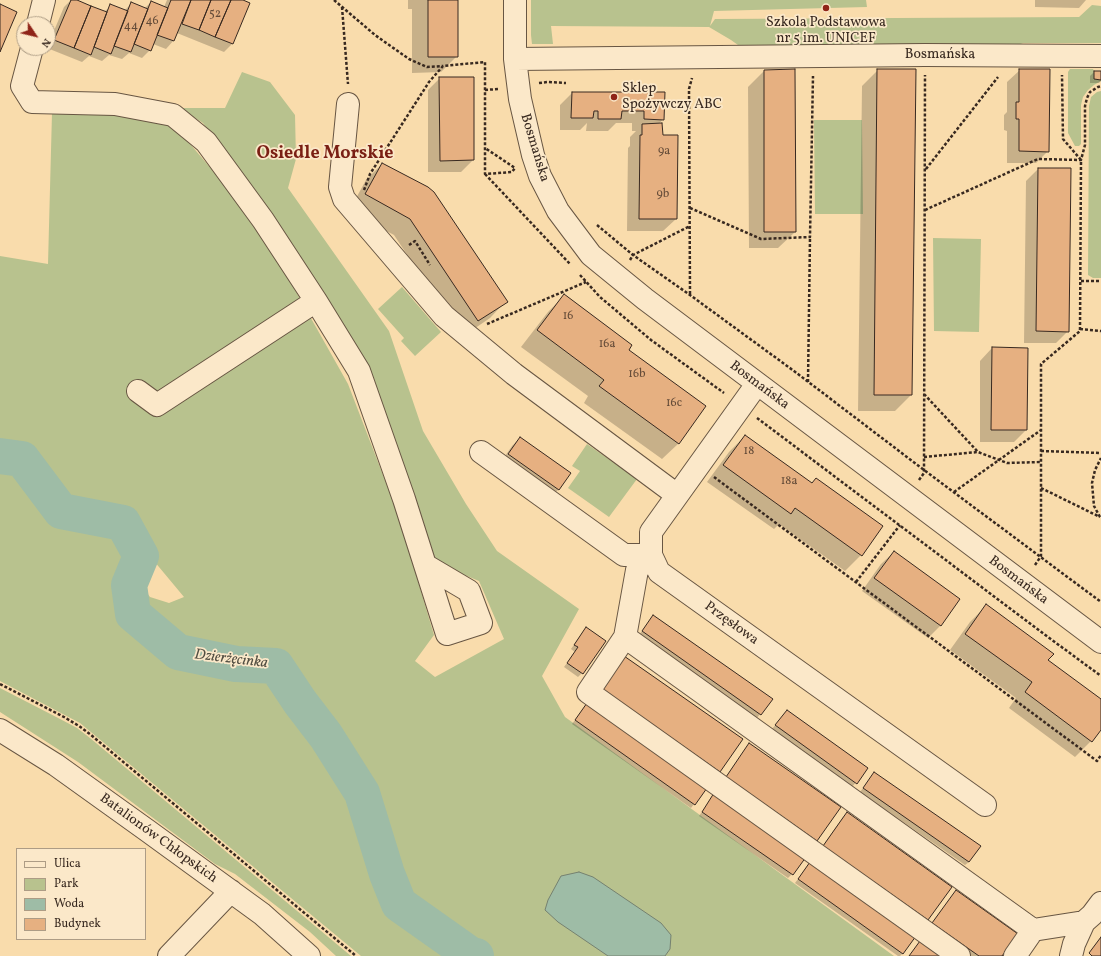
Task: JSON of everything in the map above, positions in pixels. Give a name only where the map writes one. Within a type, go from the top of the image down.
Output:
[{"type":"street","points":[[40,16],[44,0]]},
{"type":"street","name":"Bosmańska","points":[[515,0],[515,59],[520,99],[533,155],[540,176],[558,211],[591,255],[645,300],[1101,642]]},
{"type":"street","name":"Bosmańska","points":[[515,59],[925,55],[1101,56]]},
{"type":"street","points":[[30,56],[22,86],[32,102],[115,104],[173,115],[206,142],[263,220],[316,301],[359,371],[404,499],[425,565]]},
{"type":"street","points":[[348,104],[340,187],[344,199],[444,316],[514,374],[677,495]]},
{"type":"street","points":[[138,391],[157,405],[316,301]]},
{"type":"street","name":"Przęsłowa","points":[[757,384],[651,532],[651,555],[659,572],[985,805]]},
{"type":"street","points":[[481,452],[624,555],[651,555]]},
{"type":"street","points":[[651,555],[636,570],[625,637],[588,692],[959,956]]},
{"type":"street","points":[[625,637],[1033,930]]},
{"type":"street","name":"Batalionów Chłopskich","points":[[0,730],[62,770],[262,914],[309,956]]},
{"type":"street","points":[[170,956],[230,891]]},
{"type":"street","points":[[1015,956],[1033,930],[1094,916]]},
{"type":"street","points":[[1072,956],[1074,944],[1094,916]]},
{"type":"path","points":[[334,0],[375,35],[410,59],[427,67],[485,62],[485,174],[570,265]]},
{"type":"path","points":[[342,7],[348,84],[348,104]]},
{"type":"path","points":[[907,497],[924,473],[925,55]]},
{"type":"path","points":[[1061,56],[1063,139],[1081,160]]},
{"type":"path","points":[[362,195],[370,174],[429,82],[443,66]]},
{"type":"path","points":[[808,382],[813,72]]},
{"type":"path","points":[[925,169],[1002,72]]},
{"type":"path","points":[[690,295],[689,89],[693,76]]},
{"type":"path","points":[[1022,584],[1041,556],[1041,364],[1080,331],[1081,160],[1084,145],[1085,106],[1090,92],[1101,86]]},
{"type":"path","points":[[485,148],[515,168],[512,172],[485,174]]},
{"type":"path","points":[[925,210],[1038,159],[1081,160]]},
{"type":"path","points":[[690,208],[761,238],[810,237]]},
{"type":"path","points":[[592,222],[633,256],[690,295],[808,382],[1101,602]]},
{"type":"path","points":[[600,297],[618,277],[633,256],[690,226]]},
{"type":"path","points":[[405,249],[414,241],[431,266]]},
{"type":"path","points":[[575,271],[600,297],[651,340],[741,405],[1101,676]]},
{"type":"path","points":[[1081,281],[1101,281]]},
{"type":"path","points":[[485,324],[586,282]]},
{"type":"path","points":[[1080,328],[1101,331]]},
{"type":"path","points":[[924,394],[978,452],[1008,463],[1041,462]]},
{"type":"path","points":[[954,492],[1041,429]]},
{"type":"path","points":[[1041,451],[1101,453]]},
{"type":"path","points":[[924,457],[978,452]]},
{"type":"path","points":[[1101,458],[1095,470],[1092,483],[1094,506],[1101,518]]},
{"type":"path","points":[[698,465],[1097,761],[1101,755]]},
{"type":"path","points":[[1041,488],[1101,518]]},
{"type":"path","points":[[856,582],[900,525]]},
{"type":"path","points":[[0,684],[64,717],[92,735],[356,956]]},
{"type":"green space","points":[[531,0],[866,0],[867,7],[714,11],[710,26],[715,19],[1079,17],[1092,5],[1101,6],[1101,43],[1023,43],[1005,50],[745,50],[709,27],[551,26],[553,44],[532,44]]},
{"type":"green space","points":[[1070,69],[1093,69],[1094,79],[1101,80],[1088,90],[1083,97],[1081,105],[1081,144],[1079,146],[1075,146],[1068,133],[1068,72]]},
{"type":"green space","points":[[242,72],[270,82],[295,115],[296,159],[288,188],[389,331],[423,431],[466,504],[497,551],[579,609],[542,676],[565,717],[894,956],[361,956],[80,723],[0,681],[0,256],[48,264],[52,113],[138,115],[174,125],[219,178],[281,265],[348,384],[398,514],[434,635],[415,661],[435,677],[504,639],[479,581],[433,562],[366,373],[269,219],[203,123],[179,108],[225,108]],"holes":[[[149,555],[184,597],[169,603],[150,597],[141,585]]]},
{"type":"green space","points":[[1101,91],[1101,278],[1093,278],[1088,275],[1089,106],[1091,97],[1097,92]]},
{"type":"green space","points":[[814,120],[862,120],[863,214],[815,214]]},
{"type":"green space","points":[[933,238],[981,239],[979,332],[934,331]]},
{"type":"green space","points":[[402,287],[441,332],[415,356],[401,341],[404,338],[378,309]]},
{"type":"green space","points":[[587,444],[637,479],[609,517],[568,488],[580,471],[572,466]]},
{"type":"green space","points":[[0,688],[77,728],[351,956],[336,956],[310,932],[235,874],[215,864],[78,762],[0,712]]},
{"type":"water","points":[[579,872],[593,877],[661,923],[671,935],[670,949],[665,956],[608,956],[558,922],[545,910],[548,900],[561,876]]},
{"type":"building","points":[[71,0],[77,0],[91,6],[74,48],[56,41],[56,35]]},
{"type":"building","points":[[171,0],[191,0],[174,41],[157,35]]},
{"type":"building","points":[[191,0],[211,0],[199,30],[182,24]]},
{"type":"building","points":[[211,0],[231,0],[215,37],[199,30]]},
{"type":"building","points":[[231,0],[243,0],[250,3],[233,44],[215,37]]},
{"type":"building","points":[[428,0],[458,0],[458,57],[428,57]]},
{"type":"building","points":[[151,1],[168,8],[151,51],[134,44]]},
{"type":"building","points":[[131,2],[148,9],[131,52],[114,46]]},
{"type":"building","points":[[0,4],[17,12],[0,52]]},
{"type":"building","points":[[110,4],[128,11],[111,54],[94,47]]},
{"type":"building","points":[[91,6],[107,12],[91,55],[74,48]]},
{"type":"building","points":[[795,69],[796,232],[764,232],[764,70]]},
{"type":"building","points":[[877,69],[916,69],[912,395],[874,395]]},
{"type":"building","points":[[1019,69],[1050,69],[1049,152],[1019,151],[1019,119],[1016,119],[1016,102],[1019,102]]},
{"type":"building","points":[[1094,71],[1101,71],[1101,80],[1094,79]]},
{"type":"building","points":[[439,77],[474,77],[474,160],[440,161]]},
{"type":"building","points":[[572,92],[665,92],[664,120],[644,119],[644,111],[622,111],[621,119],[598,119],[598,111],[594,111],[593,118],[571,118]]},
{"type":"building","points":[[662,123],[663,135],[678,135],[677,219],[639,219],[640,135],[642,135],[642,124]]},
{"type":"building","points":[[382,163],[428,187],[434,192],[508,302],[478,321],[410,219],[365,194]]},
{"type":"building","points":[[1038,168],[1071,168],[1069,332],[1036,331]]},
{"type":"building","points":[[564,294],[632,345],[629,350],[706,406],[679,444],[599,386],[604,380],[537,330]]},
{"type":"building","points":[[992,347],[1028,348],[1027,430],[991,430]]},
{"type":"building","points":[[745,435],[812,483],[816,478],[883,526],[862,556],[795,508],[791,514],[723,465]]},
{"type":"building","points":[[520,437],[571,473],[559,490],[508,454]]},
{"type":"building","points":[[894,551],[960,599],[941,626],[874,578]]},
{"type":"building","points":[[986,604],[1054,654],[1048,660],[1101,699],[1101,730],[1092,742],[1025,692],[1032,682],[965,634]]},
{"type":"building","points":[[653,615],[773,699],[761,715],[642,631]]},
{"type":"building","points":[[586,627],[606,641],[583,674],[567,663],[578,647],[574,645]]},
{"type":"building","points":[[624,656],[743,739],[720,772],[602,689]]},
{"type":"building","points":[[587,703],[707,788],[695,805],[575,720]]},
{"type":"building","points":[[787,710],[868,768],[857,784],[775,725]]},
{"type":"building","points":[[749,743],[841,807],[817,841],[726,777]]},
{"type":"building","points":[[874,772],[981,846],[969,862],[863,788]]},
{"type":"building","points":[[714,793],[806,857],[793,875],[702,812]]},
{"type":"building","points":[[847,812],[952,887],[928,920],[823,846]]},
{"type":"building","points":[[810,862],[916,936],[903,954],[798,879]]},
{"type":"building","points":[[956,890],[1018,934],[1002,956],[979,956],[932,923]]},
{"type":"building","points":[[1101,937],[1101,956],[1092,956],[1089,953]]},
{"type":"building","points":[[920,941],[942,956],[909,956]]},
{"type":"waterway","name":"Dzierżęcinka","points":[[0,456],[22,459],[61,511],[123,523],[141,556],[129,585],[133,614],[178,652],[236,664],[276,666],[300,702],[326,736],[362,793],[387,874],[399,904],[471,955],[476,956]]},
{"type":"place","name":"Szkola Podstawowa nr 5 im. UNICEF","points":[[826,8]]},
{"type":"place","name":"Sklep Spożywczy ABC","points":[[614,97]]},
{"type":"district","name":"Osiedle Morskie","points":[[325,155]]}]
